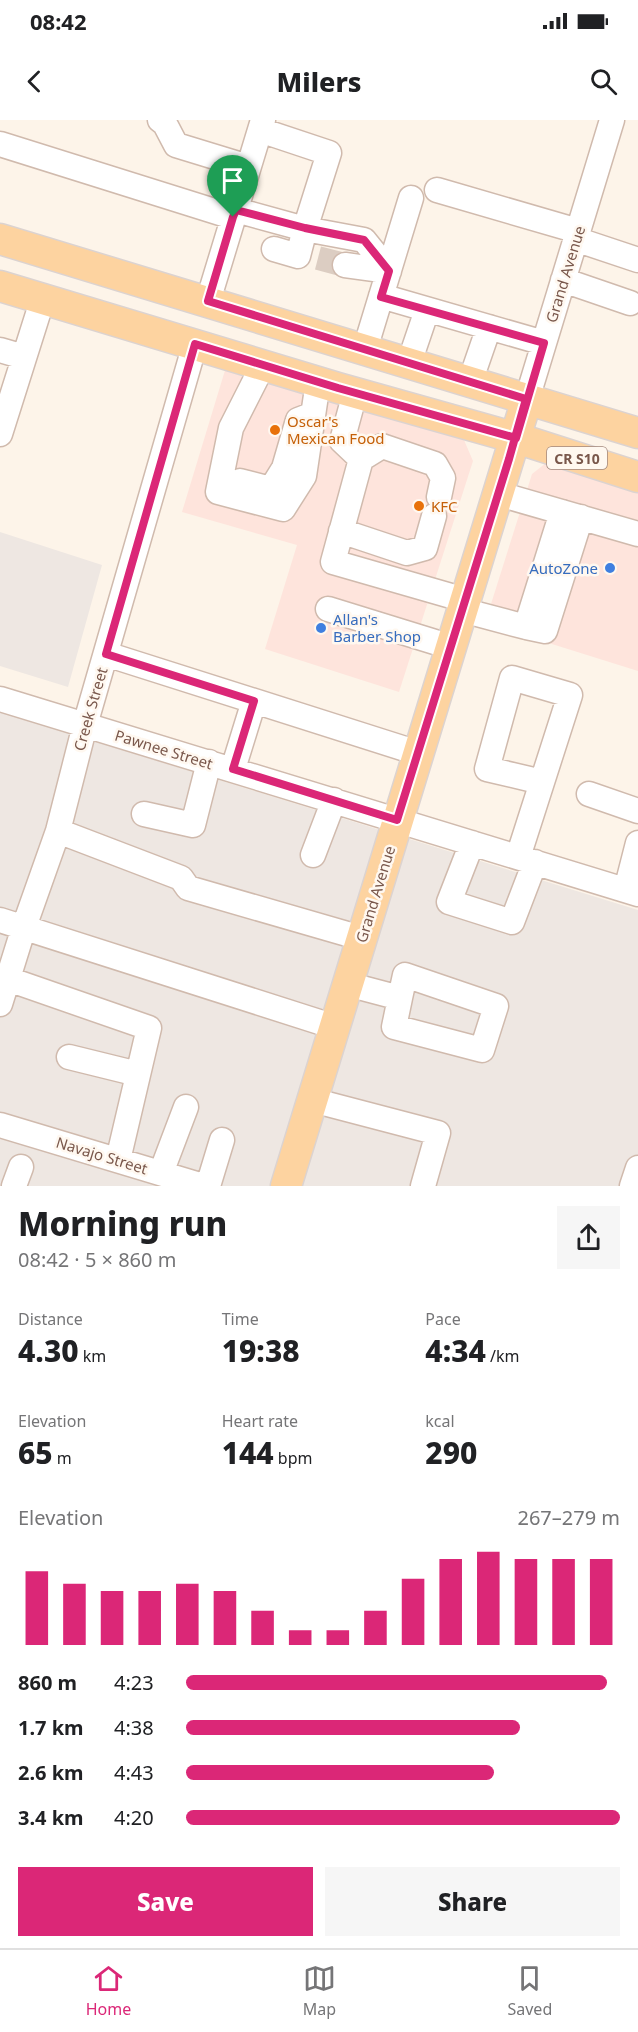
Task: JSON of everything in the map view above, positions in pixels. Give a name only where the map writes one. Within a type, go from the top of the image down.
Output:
[{"type":"main road","name":"CR S10","points":[[0,239],[638,433]]},
{"type":"main road","name":"CR S10","points":[[0,286],[318,382],[516,438],[638,477]]},
{"type":"main road","name":"Grand Avenue","points":[[286,1186],[499,494],[526,399]]},
{"type":"street","points":[[160,120],[165,124],[176,145],[248,167]]},
{"type":"street","name":"Grand Avenue","points":[[526,399],[612,120]]},
{"type":"street","points":[[208,301],[261,125],[329,153],[305,228],[308,257],[274,249]]},
{"type":"street","points":[[0,144],[234,213],[364,240],[389,271]]},
{"type":"street","points":[[437,190],[577,235],[638,260]]},
{"type":"street","points":[[365,349],[411,198]]},
{"type":"street","points":[[345,265],[389,271]]},
{"type":"street","points":[[563,280],[630,303]]},
{"type":"street","points":[[381,297],[544,343]]},
{"type":"street","points":[[0,434],[43,298]]},
{"type":"street","points":[[409,363],[428,310]]},
{"type":"street","points":[[470,382],[489,327]]},
{"type":"street","name":"Creek Street","points":[[0,1004],[58,831],[85,725],[195,344]]},
{"type":"street","points":[[0,350],[24,357]]},
{"type":"street","points":[[263,365],[231,428],[226,453],[239,481],[271,489],[285,468],[298,420],[313,415],[318,382]]},
{"type":"street","points":[[356,393],[342,441],[361,459]]},
{"type":"street","points":[[341,531],[407,553],[425,548],[443,478],[435,464],[382,446],[361,459],[341,531],[333,562],[526,627],[545,631],[571,515]]},
{"type":"street","points":[[499,494],[638,534]]},
{"type":"street","points":[[328,609],[451,647]]},
{"type":"street","points":[[106,654],[418,753]]},
{"type":"street","points":[[472,843],[449,902],[512,922],[542,782],[570,695],[512,678],[487,769],[542,782]]},
{"type":"street","name":"Pawnee Street","points":[[0,699],[632,892]]},
{"type":"street","points":[[233,769],[254,701]]},
{"type":"street","points":[[144,814],[193,825],[209,762]]},
{"type":"street","points":[[589,794],[638,811]]},
{"type":"street","points":[[313,855],[334,800]]},
{"type":"street","points":[[58,831],[181,878],[188,888],[362,938]]},
{"type":"street","points":[[632,892],[638,843]]},
{"type":"street","points":[[0,920],[335,1026]]},
{"type":"street","points":[[8,979],[149,1028],[118,1160]]},
{"type":"street","points":[[347,984],[400,998]]},
{"type":"street","points":[[69,1057],[138,1074]]},
{"type":"street","points":[[312,1100],[438,1133],[423,1186]]},
{"type":"street","points":[[161,1173],[186,1107]]},
{"type":"street","name":"Navajo Street","points":[[0,1125],[205,1186]]},
{"type":"street","points":[[205,1186],[222,1140]]},
{"type":"street","points":[[632,1186],[638,1167]]},
{"type":"shaded area","points":[[226,367],[464,440],[473,461],[399,692],[265,649],[297,545],[182,512]]},
{"type":"shaded area","points":[[546,463],[638,488],[638,671],[485,623],[532,474]]},
{"type":"shaded area","points":[[0,532],[102,565],[68,687],[0,666]]},
{"type":"shaded area","points":[[0,712],[638,910],[638,1186],[0,1186]]},
{"type":"tunnel","points":[[318,258],[345,265]]},
{"type":"place","name":"Oscar's Mexican Food","points":[[275,430]]},
{"type":"place","name":"KFC","points":[[419,506]]},
{"type":"place","name":"AutoZone","points":[[610,568]]},
{"type":"place","name":"Allan's Barber Shop","points":[[321,628]]},
{"type":"route","points":[[233,217],[208,301],[526,399],[516,438],[397,820],[233,769],[254,701],[106,654],[195,344],[338,388],[516,438],[544,343],[381,297],[389,271],[364,240],[236,210],[233,217]]}]
